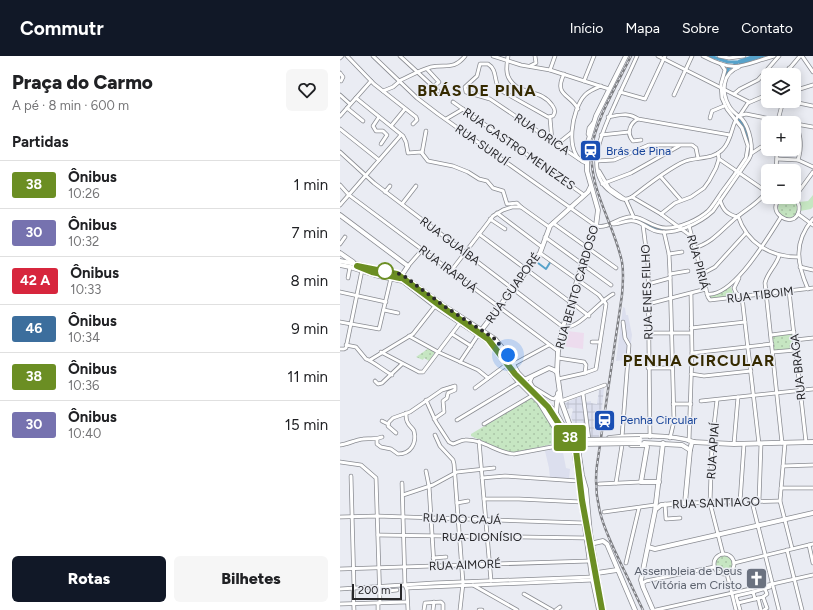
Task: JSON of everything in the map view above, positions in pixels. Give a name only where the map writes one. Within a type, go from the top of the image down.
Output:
[{"type":"main road","points":[[586,163],[593,124],[626,56]]},
{"type":"main road","name":"RUA BENTO CARDOSO","points":[[558,389],[558,351],[570,302],[587,248],[596,226],[598,210],[588,193],[591,186],[586,163]]},
{"type":"main road","name":"RUA GUAPORÉ","points":[[480,333],[540,253],[549,227],[588,193]]},
{"type":"main road","points":[[340,215],[408,266],[402,275]]},
{"type":"main road","points":[[340,253],[352,265],[361,270],[406,283],[435,306],[460,322],[496,340],[508,355],[522,381],[549,412],[562,433],[570,441],[581,444],[640,441],[682,445],[690,450]]},
{"type":"main road","points":[[340,262],[395,272],[402,275],[480,333],[491,344],[506,365],[556,412],[565,429],[573,438],[581,440],[734,444],[813,442]]},
{"type":"main road","points":[[340,266],[352,265]]},
{"type":"main road","points":[[522,381],[549,368],[557,372]]},
{"type":"main road","points":[[556,412],[558,389]]},
{"type":"main road","points":[[558,389],[578,448],[582,475],[586,489],[589,509],[588,521],[590,561],[599,610]]},
{"type":"main road","points":[[540,402],[562,439],[574,449],[584,523],[597,573],[603,610]]},
{"type":"main road","points":[[568,444],[572,438],[572,432]]},
{"type":"main road","points":[[659,482],[641,482],[647,447],[646,445],[610,445],[606,442],[608,438],[650,437],[670,438],[690,442]]},
{"type":"main road","points":[[562,439],[570,440],[572,438]]},
{"type":"main road","points":[[685,504],[690,442]]},
{"type":"main road","points":[[653,610],[642,587],[641,580],[655,511],[663,443]]},
{"type":"main road","name":"RUA SANTIAGO","points":[[655,511],[659,505],[685,504]]},
{"type":"main road","points":[[648,547],[655,549],[813,513]]},
{"type":"main road","points":[[590,544],[603,541],[606,543],[635,610]]},
{"type":"main road","points":[[597,573],[617,570]]},
{"type":"street","points":[[347,56],[371,81],[416,117],[417,120],[413,124]]},
{"type":"street","name":"RUA SURUÍ","points":[[373,56],[417,98],[596,226]]},
{"type":"street","points":[[400,56],[438,92]]},
{"type":"street","points":[[493,56],[521,65],[550,70],[609,89]]},
{"type":"street","name":"RUA ORICA","points":[[508,56],[507,71],[511,81],[517,86],[546,98],[553,106],[555,112],[553,116],[550,118],[500,90],[496,83],[495,70],[488,64],[480,64],[476,76],[465,87],[465,90],[468,93],[490,99],[586,163]]},
{"type":"street","points":[[530,66],[536,63],[535,56]]},
{"type":"street","points":[[550,70],[555,56]]},
{"type":"street","points":[[584,80],[594,56]]},
{"type":"street","points":[[637,56],[601,135],[597,161],[604,184],[626,200],[634,219],[655,227],[680,228],[689,226],[708,215],[720,200],[746,158],[748,150],[739,117]]},
{"type":"street","points":[[658,56],[664,57],[685,70],[750,102]]},
{"type":"street","points":[[674,94],[692,56]]},
{"type":"street","points":[[703,56],[721,64],[739,67]]},
{"type":"street","points":[[719,56],[744,56]]},
{"type":"street","points":[[596,226],[604,227],[634,219],[655,231],[673,232],[707,211],[749,159],[752,152],[745,124],[732,111],[722,88],[728,73],[733,69],[774,56]]},
{"type":"street","points":[[734,94],[740,89],[758,80],[779,56]]},
{"type":"street","points":[[789,68],[801,56],[813,72]]},
{"type":"street","points":[[459,57],[463,59]]},
{"type":"street","points":[[620,92],[644,99],[664,57]]},
{"type":"street","points":[[383,91],[393,87],[400,81],[427,69],[433,67],[447,67],[463,59]]},
{"type":"street","points":[[721,64],[725,70],[722,88],[724,106],[739,117],[761,118]]},
{"type":"street","points":[[427,69],[439,82],[433,88]]},
{"type":"street","points":[[340,73],[343,77],[341,81]]},
{"type":"street","points":[[564,74],[561,82],[561,89],[565,96],[573,102],[578,109]]},
{"type":"street","points":[[340,116],[371,81]]},
{"type":"street","points":[[801,89],[813,85]]},
{"type":"street","points":[[580,159],[573,147],[571,134],[578,109],[584,95],[591,90],[602,86]]},
{"type":"street","points":[[340,95],[350,104]]},
{"type":"street","points":[[626,200],[681,163],[687,160],[718,153],[725,146],[743,110],[750,102],[761,97]]},
{"type":"street","points":[[356,98],[401,135],[406,142],[408,153],[422,153]]},
{"type":"street","name":"RUA CASTRO MENEZES","points":[[453,102],[588,193]]},
{"type":"street","points":[[801,104],[813,106]]},
{"type":"street","points":[[710,118],[712,111],[724,106]]},
{"type":"street","points":[[347,108],[363,121]]},
{"type":"street","points":[[391,126],[405,109]]},
{"type":"street","points":[[446,120],[463,109]]},
{"type":"street","points":[[608,118],[627,114],[638,119],[730,135]]},
{"type":"street","points":[[379,117],[373,126],[376,131],[383,131],[387,135],[381,144]]},
{"type":"street","points":[[550,118],[553,142],[561,141],[571,134]]},
{"type":"street","points":[[638,119],[631,125],[629,132],[633,140],[641,140]]},
{"type":"street","points":[[801,124],[813,127]]},
{"type":"street","points":[[340,129],[379,160]]},
{"type":"street","points":[[426,131],[422,153],[428,161],[453,166],[468,172],[479,179],[487,181],[493,188],[503,191],[507,204],[517,204],[549,227]]},
{"type":"street","points":[[601,135],[629,132]]},
{"type":"street","points":[[340,205],[401,135]]},
{"type":"street","points":[[597,161],[614,160],[649,145],[694,146],[697,150],[698,158]]},
{"type":"street","points":[[604,184],[631,173],[680,146]]},
{"type":"street","points":[[752,152],[761,147]]},
{"type":"street","name":"RUA GUAÍBA","points":[[340,152],[365,176],[385,192],[564,327]]},
{"type":"street","points":[[661,214],[670,206],[691,197],[704,188],[713,175],[719,159],[718,153]]},
{"type":"street","points":[[714,155],[761,188]]},
{"type":"street","points":[[798,160],[799,156]]},
{"type":"street","points":[[777,164],[777,159],[798,160],[813,167]]},
{"type":"street","points":[[801,188],[813,172]]},
{"type":"street","points":[[661,177],[681,200]]},
{"type":"street","name":"RUA IRAPUÁ","points":[[340,186],[349,195],[558,351]]},
{"type":"street","points":[[385,192],[390,186]]},
{"type":"street","points":[[402,204],[416,186]]},
{"type":"street","points":[[632,196],[661,214],[691,236]]},
{"type":"street","points":[[694,248],[703,246],[709,242],[737,216],[754,205],[761,198]]},
{"type":"street","points":[[720,200],[723,208],[727,212],[737,216],[746,233],[761,247],[779,256],[798,259]]},
{"type":"street","points":[[778,204],[776,208],[777,212],[781,217],[788,220],[792,219],[798,214],[799,204]]},
{"type":"street","points":[[451,271],[490,219],[512,207],[521,207]]},
{"type":"street","points":[[497,214],[542,248]]},
{"type":"street","points":[[798,214],[811,224]]},
{"type":"street","points":[[732,298],[735,295],[734,290],[739,278],[781,217]]},
{"type":"street","points":[[490,219],[505,229]]},
{"type":"street","points":[[808,289],[798,259],[801,241],[813,219]]},
{"type":"street","points":[[553,222],[616,268]]},
{"type":"street","name":"RUA ENES FILHO","points":[[642,223],[647,251],[650,437]]},
{"type":"street","name":"RUA PIRIÁ","points":[[689,226],[708,298]]},
{"type":"street","points":[[664,232],[669,254],[670,274],[674,421],[670,438]]},
{"type":"street","points":[[702,274],[715,267],[746,233]]},
{"type":"street","points":[[479,234],[570,302]]},
{"type":"street","points":[[340,244],[345,237]]},
{"type":"street","points":[[545,237],[611,285]]},
{"type":"street","points":[[408,266],[422,250]]},
{"type":"street","points":[[669,254],[682,252]]},
{"type":"street","points":[[540,253],[604,299],[606,307],[597,368],[593,371],[557,379]]},
{"type":"street","points":[[779,256],[776,264],[765,280],[784,443],[780,501],[792,548]]},
{"type":"street","points":[[348,278],[352,265]]},
{"type":"street","points":[[802,268],[813,270]]},
{"type":"street","points":[[340,349],[344,349],[346,345],[361,270]]},
{"type":"street","points":[[670,274],[688,271]]},
{"type":"street","points":[[340,322],[379,330],[391,278]]},
{"type":"street","points":[[648,284],[670,278]]},
{"type":"street","points":[[707,294],[712,294],[728,287],[739,278]]},
{"type":"street","points":[[728,287],[730,286],[742,297],[760,444],[759,501]]},
{"type":"street","name":"RUA TIBOIM","points":[[708,298],[712,300],[813,288]]},
{"type":"street","points":[[648,304],[706,289]]},
{"type":"street","name":"RUA BRAGA","points":[[789,291],[806,442]]},
{"type":"street","points":[[340,292],[386,302]]},
{"type":"street","points":[[564,327],[568,327],[589,316],[604,299],[612,294]]},
{"type":"street","points":[[690,442],[692,353],[691,294]]},
{"type":"street","points":[[370,360],[416,331],[435,306]]},
{"type":"street","points":[[576,306],[589,316]]},
{"type":"street","points":[[384,310],[398,313]]},
{"type":"street","points":[[381,352],[422,373],[460,322]]},
{"type":"street","points":[[622,437],[629,344],[625,338],[623,322]]},
{"type":"street","points":[[691,328],[745,322]]},
{"type":"street","points":[[771,335],[794,332]]},
{"type":"street","points":[[460,362],[480,333]]},
{"type":"street","points":[[648,333],[691,333]]},
{"type":"street","points":[[452,334],[471,346]]},
{"type":"street","points":[[409,336],[438,352],[478,370],[488,378]]},
{"type":"street","points":[[795,340],[813,338]]},
{"type":"street","points":[[592,342],[600,342]]},
{"type":"street","points":[[692,353],[772,344]]},
{"type":"street","points":[[346,345],[355,346],[365,359],[370,360],[378,367],[392,375]]},
{"type":"street","points":[[512,364],[549,345]]},
{"type":"street","points":[[773,352],[796,350]]},
{"type":"street","points":[[558,358],[584,362],[586,365],[585,373]]},
{"type":"street","points":[[375,381],[378,384],[381,384],[402,364]]},
{"type":"street","points":[[475,388],[506,365]]},
{"type":"street","points":[[648,368],[672,368]]},
{"type":"street","points":[[691,374],[704,376],[751,371]]},
{"type":"street","points":[[535,374],[530,382],[533,387],[551,398],[557,396]]},
{"type":"street","points":[[457,420],[522,381]]},
{"type":"street","points":[[561,401],[605,385]]},
{"type":"street","points":[[388,424],[393,418],[406,413],[442,390],[453,386],[456,387],[455,390],[448,393],[447,398],[442,402],[444,412],[434,419]]},
{"type":"street","points":[[701,401],[738,398],[813,388]]},
{"type":"street","points":[[578,448],[586,445],[589,440],[583,394]]},
{"type":"street","points":[[484,424],[533,395]]},
{"type":"street","points":[[734,444],[738,398]]},
{"type":"street","points":[[426,400],[434,419],[451,443],[454,444],[464,440],[479,441],[507,453],[514,454],[568,444]]},
{"type":"street","name":"RUA APIAÍ","points":[[717,400],[712,443],[710,503],[723,554]]},
{"type":"street","points":[[673,404],[691,404]]},
{"type":"street","points":[[377,439],[377,444],[379,446],[392,449],[398,454],[406,453],[410,450],[414,442],[414,432],[407,423],[406,413]]},
{"type":"street","points":[[382,421],[388,424],[388,427],[396,433]]},
{"type":"street","points":[[435,436],[440,446],[453,460],[463,583],[460,610]]},
{"type":"street","points":[[340,445],[382,437]]},
{"type":"street","points":[[559,445],[562,439]]},
{"type":"street","points":[[479,441],[491,582]]},
{"type":"street","points":[[740,502],[744,444]]},
{"type":"street","points":[[616,484],[622,445]]},
{"type":"street","points":[[340,462],[360,464],[375,476],[378,535],[378,610]]},
{"type":"street","points":[[783,466],[813,465]]},
{"type":"street","points":[[403,495],[429,486],[454,473],[494,468]]},
{"type":"street","points":[[426,471],[429,486],[434,566]]},
{"type":"street","points":[[351,476],[354,610]]},
{"type":"street","points":[[482,478],[505,476],[578,481]]},
{"type":"street","points":[[599,484],[641,482]]},
{"type":"street","points":[[402,483],[408,610]]},
{"type":"street","points":[[781,488],[813,488]]},
{"type":"street","points":[[484,499],[520,498],[581,502]]},
{"type":"street","points":[[457,502],[468,501]]},
{"type":"street","name":"RUA SANTIAGO","points":[[685,504],[780,501]]},
{"type":"street","points":[[752,502],[779,610]]},
{"type":"street","points":[[665,504],[666,518],[680,518]]},
{"type":"street","points":[[604,512],[655,505]]},
{"type":"street","points":[[626,563],[639,508]]},
{"type":"street","name":"RUA DO CAJÁ","points":[[340,516],[430,517],[584,523]]},
{"type":"street","name":"RUA DIONÍSIO","points":[[378,535],[587,538]]},
{"type":"street","points":[[734,563],[813,544]]},
{"type":"street","points":[[809,545],[813,563]]},
{"type":"street","points":[[787,550],[802,610]]},
{"type":"street","points":[[723,554],[730,556],[734,563],[733,570],[727,574],[719,573],[714,567],[716,557],[723,554]]},
{"type":"street","points":[[433,558],[446,557]]},
{"type":"street","name":"RUA AIMORÉ","points":[[340,569],[590,561]]},
{"type":"street","points":[[642,587],[643,583],[646,581],[714,567]]},
{"type":"street","points":[[727,574],[738,610]]},
{"type":"street","points":[[656,610],[794,578],[813,575]]},
{"type":"street","points":[[340,589],[593,578]]},
{"type":"street","points":[[472,585],[491,582]]},
{"type":"street","points":[[463,583],[472,585],[517,610]]},
{"type":"street","points":[[738,610],[736,596],[770,588]]},
{"type":"street","points":[[738,603],[763,597],[767,594],[765,589]]},
{"type":"street","points":[[379,592],[397,590]]},
{"type":"street","points":[[753,592],[761,610]]},
{"type":"street","points":[[524,594],[546,609],[552,610]]},
{"type":"street","points":[[763,597],[767,608],[764,610]]},
{"type":"street","points":[[340,604],[407,602]]},
{"type":"street","points":[[433,610],[434,602]]},
{"type":"street","points":[[424,610],[424,603],[434,602],[442,603],[443,610]]},
{"type":"street","points":[[556,610],[560,607]]},
{"type":"shaded area","points":[[623,307],[625,308],[626,315],[628,315],[632,335],[629,357],[625,357],[625,360],[616,361]]},
{"type":"shaded area","points":[[567,331],[584,333],[583,349],[562,346]]},
{"type":"shaded area","points":[[604,388],[599,437],[590,438],[586,402],[591,401],[591,403],[597,404],[599,390]]},
{"type":"shaded area","points":[[581,396],[587,437],[583,437],[577,433],[571,417],[573,410],[572,408],[567,409],[565,403]]},
{"type":"shaded area","points":[[562,447],[566,468],[570,469],[569,479],[550,478],[545,451]]},
{"type":"green space","points":[[813,195],[813,207],[811,209],[800,211],[799,204],[801,204],[801,202],[808,201]]},
{"type":"green space","points":[[778,204],[798,204],[798,212],[792,218],[784,218],[778,212]]},
{"type":"green space","points":[[731,287],[734,297],[711,299],[708,296]]},
{"type":"green space","points":[[794,333],[796,349],[773,352],[772,336]]},
{"type":"green space","points":[[429,348],[435,352],[429,361],[424,358],[423,360],[416,357]]},
{"type":"green space","points":[[530,399],[535,399],[559,438],[557,443],[513,453],[506,452],[471,436],[471,434]]},
{"type":"green space","points":[[720,555],[728,555],[733,560],[731,571],[728,573],[720,573],[715,568],[715,560]]},
{"type":"water","points":[[750,56],[767,56],[739,65],[738,60]]},
{"type":"waterway","points":[[710,56],[728,62],[737,62]]},
{"type":"waterway","points":[[724,79],[728,69],[738,62]]},
{"type":"waterway","points":[[726,105],[742,123],[748,137],[750,148]]},
{"type":"waterway","points":[[702,217],[712,210],[730,184]]},
{"type":"waterway","points":[[617,223],[629,219],[636,219],[653,228],[662,230],[677,229],[690,224]]},
{"type":"waterway","points":[[534,260],[546,269],[551,261]]},
{"type":"waterway","points":[[465,584],[477,583]]},
{"type":"waterway","points":[[421,585],[461,584]]},
{"type":"railway","points":[[631,56],[602,114],[592,148],[594,178],[602,206],[618,248],[622,262],[623,274],[622,295],[596,479],[599,506],[606,531],[643,610]]},
{"type":"bus line","name":"38","points":[[400,278],[372,272],[357,266],[402,276],[442,307],[488,339],[515,374],[548,407],[564,432],[574,442],[582,500],[602,610]]},
{"type":"place","name":"Brás de Pina","points":[[591,151]]},
{"type":"place","name":"Penha Circular","points":[[604,420]]},
{"type":"place","name":"Assembleia de Deus Vitória em Cristo","points":[[757,578]]},
{"type":"district","name":"BRÁS DE PINA","points":[[477,90]]},
{"type":"district","name":"PENHA CIRCULAR","points":[[699,360]]},
{"type":"route","points":[[385,271],[389,270],[404,276],[444,306],[495,339],[508,355]]}]
